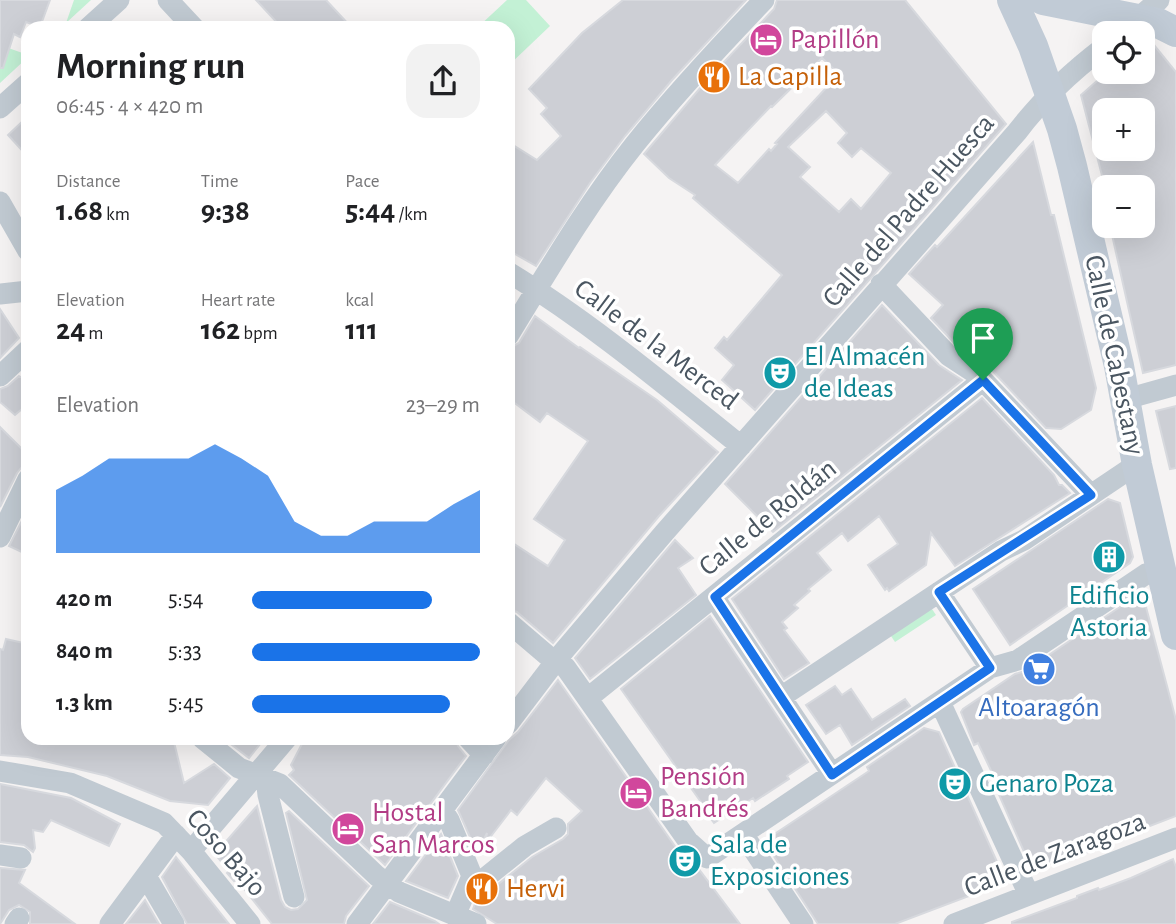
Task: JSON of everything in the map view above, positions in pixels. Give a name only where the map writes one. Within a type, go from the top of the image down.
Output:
[{"type":"street","points":[[96,21],[119,0]]},
{"type":"street","points":[[168,0],[188,21]]},
{"type":"street","points":[[515,324],[568,238],[634,146],[687,83],[764,0]]},
{"type":"street","name":"Calle de Cabestany","points":[[1012,0],[1033,46],[1062,129],[1126,399],[1137,464],[1176,635]]},
{"type":"street","points":[[1043,0],[1129,20],[1158,23],[1176,32]]},
{"type":"street","points":[[1168,0],[1168,13],[1176,32]]},
{"type":"street","name":"Calle del Padre Huesca","points":[[515,715],[556,661],[1049,92],[1092,56]]},
{"type":"street","points":[[0,108],[21,89]]},
{"type":"street","name":"Calle del Padre Huesca","points":[[1028,118],[1051,123],[1062,129]]},
{"type":"street","points":[[0,202],[21,239]]},
{"type":"street","name":"Calle de la Merced","points":[[515,276],[676,392],[741,446]]},
{"type":"street","points":[[881,284],[948,356],[983,380],[1091,495]]},
{"type":"street","points":[[0,294],[21,292]]},
{"type":"street","points":[[0,376],[21,356]]},
{"type":"street","name":"Calle de Roldán","points":[[589,698],[983,380]]},
{"type":"street","points":[[1126,399],[1176,385]]},
{"type":"street","points":[[781,697],[1137,464]]},
{"type":"street","points":[[0,537],[21,494]]},
{"type":"street","points":[[515,628],[556,661],[589,698],[688,841],[707,858],[990,668],[1018,660],[1146,574],[1161,570]]},
{"type":"street","points":[[939,592],[990,668]]},
{"type":"street","points":[[715,597],[832,775]]},
{"type":"street","points":[[940,702],[1029,895]]},
{"type":"street","points":[[211,745],[239,768],[280,784],[399,892],[457,920],[476,924]]},
{"type":"street","points":[[191,851],[262,777],[283,745]]},
{"type":"street","points":[[357,924],[490,747]]},
{"type":"street","name":"Coso Bajo","points":[[0,771],[70,783],[164,822],[250,924]]},
{"type":"street","points":[[262,777],[295,897]]},
{"type":"street","points":[[443,811],[472,876],[457,920]]},
{"type":"street","points":[[470,883],[479,883],[525,846],[556,828]]},
{"type":"street","points":[[743,834],[803,924]]},
{"type":"street","points":[[110,924],[176,835]]},
{"type":"street","name":"Calle de Zaragoza","points":[[954,924],[1176,838]]},
{"type":"street","points":[[146,876],[174,924]]},
{"type":"green space","points":[[74,0],[91,0],[68,21]]},
{"type":"green space","points":[[507,0],[526,0],[550,26],[515,59],[515,21],[484,21]]},
{"type":"green space","points":[[0,45],[21,52],[21,64],[0,83]]},
{"type":"green space","points":[[930,606],[936,615],[895,642],[889,633]]},
{"type":"building","points":[[0,0],[50,0],[42,21],[21,21],[20,37],[14,34],[3,68],[0,68]]},
{"type":"building","points":[[256,0],[326,0],[346,21],[276,21]]},
{"type":"building","points":[[623,0],[746,0],[672,80],[625,136],[590,183],[536,266],[515,254],[515,146],[537,160],[561,136],[541,114],[547,108],[529,89],[582,33]]},
{"type":"building","points":[[777,0],[905,0],[1006,124],[755,410],[722,380],[734,365],[715,348],[724,337],[727,340],[782,275],[693,198],[695,195],[669,178],[644,154],[707,80],[774,9]],"holes":[[[822,58],[839,74],[775,143],[777,144],[771,151],[769,149],[738,183],[715,165],[771,106]],[[826,111],[847,133],[838,143],[852,157],[861,148],[891,173],[861,209],[851,199],[839,212],[800,177],[810,167],[788,147]]]},
{"type":"building","points":[[1155,46],[1176,72],[1176,365],[1143,373],[1113,238],[1155,238],[1155,175],[1102,175],[1098,161],[1155,161],[1155,98],[1092,98],[1092,137],[1081,95],[1093,84],[1155,84]]},
{"type":"building","points":[[21,123],[21,149],[8,135]]},
{"type":"building","points":[[1033,142],[1051,215],[1054,215],[1096,388],[1091,410],[1061,429],[1046,428],[988,366],[957,346],[931,318],[943,305],[909,274]]},
{"type":"building","points":[[882,305],[939,365],[962,380],[773,532],[725,484]]},
{"type":"building","points":[[0,309],[19,338],[0,358]]},
{"type":"building","points":[[535,316],[657,400],[718,452],[659,516],[553,643],[515,611],[515,545],[548,566],[565,540],[534,519],[588,441],[547,413],[540,422],[515,403],[515,345]]},
{"type":"building","points":[[21,377],[21,410],[15,415],[0,402],[0,389]]},
{"type":"building","points":[[982,398],[1054,475],[1059,485],[1070,493],[955,566],[931,533],[926,565],[889,591],[887,588],[885,590],[868,565],[898,544],[879,516],[848,541],[842,533],[817,553],[831,570],[808,589],[810,591],[794,605],[798,608],[782,622],[787,628],[784,630],[809,663],[784,679],[732,599]]},
{"type":"building","points":[[1176,406],[1176,468],[1170,469],[1156,411]]},
{"type":"building","points":[[0,427],[21,448],[21,468],[0,507]]},
{"type":"building","points":[[1108,499],[1120,503],[1133,557],[1130,563],[1010,645],[973,589]]},
{"type":"building","points":[[21,523],[21,552],[9,546]]},
{"type":"building","points":[[675,540],[693,558],[678,568],[696,595],[590,679],[575,658]]},
{"type":"building","points":[[1142,592],[1176,720],[1176,816],[1078,856],[1077,854],[1039,868],[1029,863],[993,781],[995,779],[978,743],[974,745],[961,712]]},
{"type":"building","points":[[710,616],[808,762],[787,776],[789,779],[714,823],[621,689]]},
{"type":"building","points":[[6,639],[21,642],[21,745],[175,745],[184,783],[214,764],[230,778],[208,805],[170,801],[107,776],[28,757],[0,755],[0,649],[3,650]]},
{"type":"building","points":[[558,680],[677,849],[698,868],[740,924],[497,924],[473,909],[478,896],[487,893],[532,857],[563,839],[568,834],[568,824],[582,811],[546,778],[517,815],[511,810],[485,844],[487,833],[484,839],[473,844],[458,810],[505,745],[515,745],[515,735]]},
{"type":"building","points":[[835,686],[842,695],[851,689],[872,720],[905,699],[910,706],[852,745],[840,725],[826,734],[806,705]]},
{"type":"building","points":[[924,728],[939,732],[1006,882],[895,924],[818,924],[764,841],[869,771],[867,767]]},
{"type":"building","points":[[232,745],[259,745],[249,758]]},
{"type":"building","points":[[301,745],[458,745],[466,756],[385,865],[289,775],[294,770],[291,765]]},
{"type":"building","points":[[0,784],[71,798],[120,824],[109,846],[51,820],[43,832],[33,830],[33,852],[24,845],[0,842]]},
{"type":"building","points":[[257,806],[285,907],[298,909],[307,900],[286,813],[289,811],[369,886],[346,916],[344,924],[272,924],[237,880],[234,881],[227,873],[229,871],[215,854]]},
{"type":"building","points":[[441,834],[458,876],[448,898],[406,881]]},
{"type":"building","points":[[176,857],[229,924],[187,924],[162,877]]},
{"type":"building","points":[[1173,859],[1176,867],[1176,924],[1012,924],[1077,896],[1131,878]]},
{"type":"building","points":[[0,868],[25,870],[19,883],[75,924],[30,924],[30,912],[19,905],[9,910],[0,924]]},
{"type":"building","points":[[145,900],[159,924],[126,924]]},
{"type":"building","points":[[390,902],[435,921],[439,924],[373,924]]},
{"type":"place","name":"Papillón","points":[[766,40]]},
{"type":"place","name":"La Capilla","points":[[714,77]]},
{"type":"place","name":"El Almacén de Ideas","points":[[780,373]]},
{"type":"place","name":"Edificio Astoria","points":[[1109,557]]},
{"type":"place","name":"Altoaragón","points":[[1039,669]]},
{"type":"place","name":"Genaro Poza","points":[[955,784]]},
{"type":"place","name":"Pensión Bandrés","points":[[636,793]]},
{"type":"place","name":"Hostal San Marcos","points":[[348,829]]},
{"type":"place","name":"Sala de Exposiciones","points":[[685,861]]},
{"type":"place","name":"Hervi","points":[[482,889]]},
{"type":"route","points":[[983,380],[1091,495],[939,592],[990,668],[832,775],[715,597],[983,380]]}]
